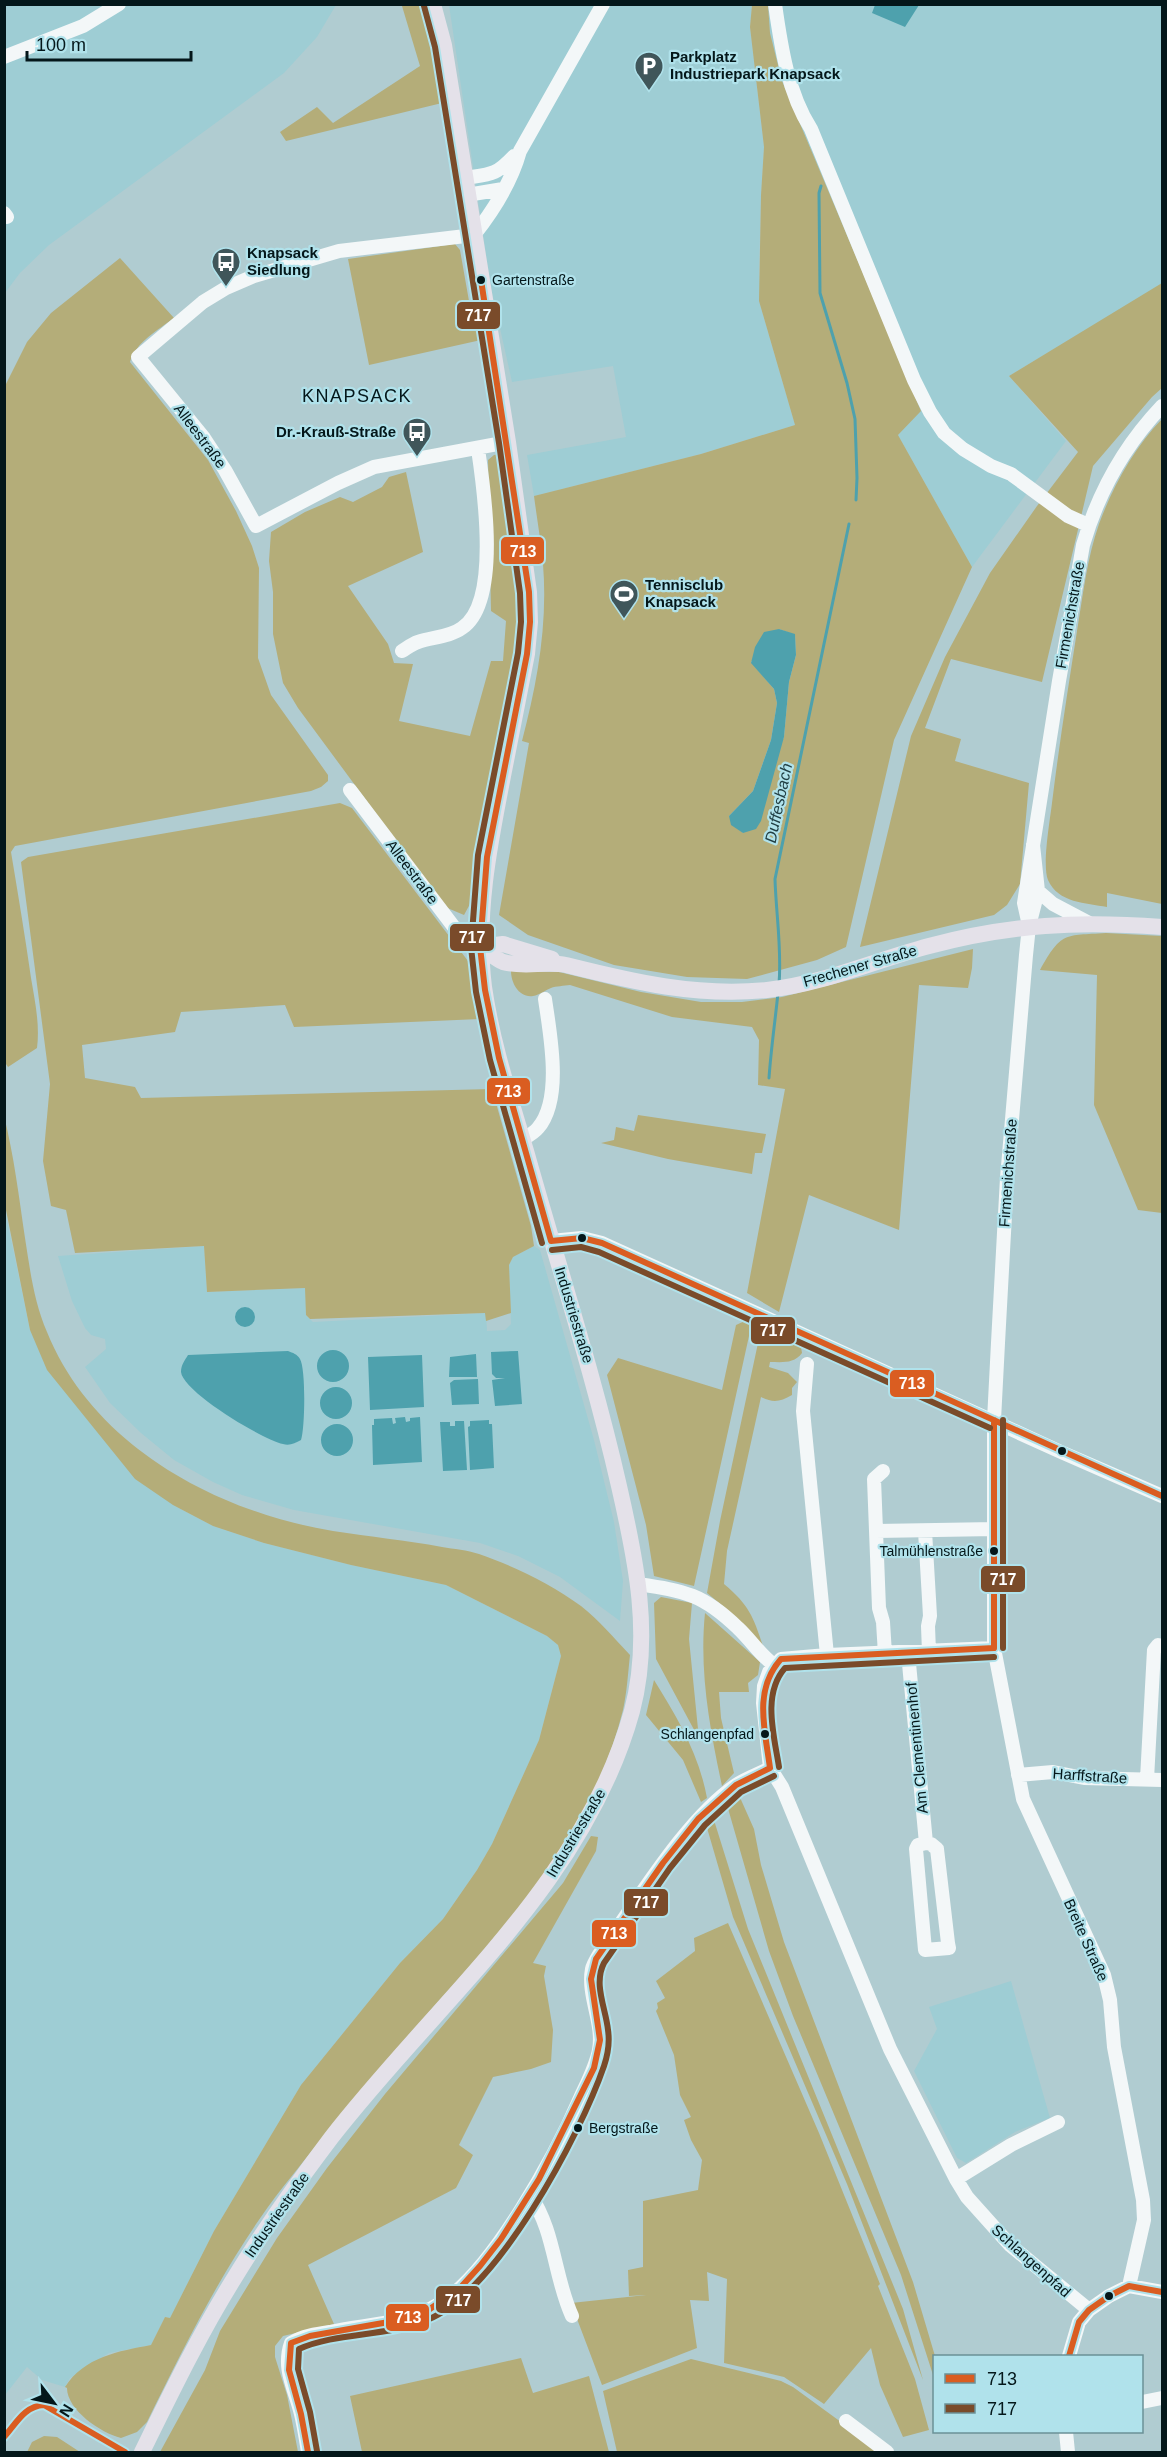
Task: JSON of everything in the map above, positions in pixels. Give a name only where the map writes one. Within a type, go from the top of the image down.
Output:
[{"type":"main road","name":"Industriestraße","points":[[142,2452],[213,2315],[264,2231],[332,2137],[509,1931],[552,1876],[584,1827],[609,1777],[634,1699],[641,1642],[638,1584],[631,1536],[606,1427],[499,1058],[484,990],[480,947],[487,857],[527,654],[530,622],[529,592],[508,442],[444,45],[433,4]]},
{"type":"main road","name":"Frechener Straße","points":[[480,947],[503,962],[558,963],[634,981],[699,992],[769,990],[791,986],[929,946],[1029,926],[1089,923],[1162,927]]},
{"type":"street","points":[[4,57],[83,26],[119,4]]},
{"type":"street","points":[[466,186],[502,170],[520,150],[603,4]]},
{"type":"street","points":[[775,4],[783,56],[792,87],[914,380],[930,412],[944,433],[963,449],[991,466],[1011,474],[1068,516],[1088,525]]},
{"type":"street","points":[[474,235],[485,221],[503,189],[516,164],[520,150]]},
{"type":"street","points":[[466,186],[503,189]]},
{"type":"street","name":"Alleestraße","points":[[474,235],[339,251],[254,276],[226,288],[203,302],[138,357],[204,438],[225,470],[256,526],[374,467],[478,449]]},
{"type":"street","name":"Firmenichstraße","points":[[1029,926],[1024,903],[1078,565],[1088,525],[1109,478],[1128,447],[1162,406]]},
{"type":"street","points":[[402,651],[416,642],[462,629],[472,618],[479,605],[485,577],[486,506],[478,449],[508,442]]},
{"type":"street","name":"Alleestraße","points":[[350,790],[464,939],[480,947]]},
{"type":"street","name":"Firmenichstraße","points":[[994,1420],[1007,1178],[1029,926],[1038,891],[1033,845]]},
{"type":"street","points":[[1038,891],[1053,904],[1089,923]]},
{"type":"street","points":[[523,1139],[539,1127],[551,1095],[552,1046],[545,999]]},
{"type":"street","points":[[551,1241],[582,1238],[602,1243],[1162,1496]]},
{"type":"street","points":[[807,1364],[803,1412],[827,1655]]},
{"type":"street","name":"Breite Straße","points":[[994,1420],[994,1648],[1018,1775],[1028,1812],[1095,1956],[1110,2000],[1114,2047],[1143,2200],[1144,2220],[1129,2286]]},
{"type":"street","points":[[883,1471],[874,1479],[879,1608],[883,1623],[885,1654]]},
{"type":"street","points":[[876,1531],[995,1529]]},
{"type":"street","points":[[925,1531],[930,1616],[929,1652]]},
{"type":"street","points":[[638,1584],[688,1592],[699,1597],[739,1629],[774,1665],[781,1659],[827,1655],[994,1648]]},
{"type":"street","points":[[1147,1779],[1154,1650],[1158,1645],[1162,1646]]},
{"type":"street","name":"Am Clementinenhof","points":[[908,1653],[926,1844]]},
{"type":"street","name":"Schlangenpfad","points":[[774,1665],[764,1686],[763,1703],[770,1768],[782,1787],[890,2049],[967,2197],[1010,2245],[1089,2310]]},
{"type":"street","points":[[308,2452],[301,2414],[287,2369],[291,2343],[312,2335],[400,2320],[424,2313],[441,2303],[465,2283],[485,2259],[530,2195],[569,2125],[596,2064],[600,2036],[591,1984],[592,1968],[600,1953],[700,1818],[738,1784],[770,1768]]},
{"type":"street","name":"Harffstraße","points":[[1018,1775],[1053,1772],[1084,1778],[1162,1780]]},
{"type":"street","name":"Am Clementinenhof","points":[[926,1844],[931,1844],[937,1849],[948,1943],[948,1948],[945,1950],[925,1950],[916,1849],[918,1845],[926,1844]]},
{"type":"street","points":[[956,2179],[1011,2145],[1058,2122]]},
{"type":"street","points":[[530,2195],[545,2221],[556,2272],[572,2316]]},
{"type":"street","points":[[1069,2355],[1079,2322],[1089,2310],[1109,2296],[1129,2286],[1162,2292]]},
{"type":"street","points":[[1143,2402],[1162,2398]]},
{"type":"street","points":[[846,2421],[887,2452]]},
{"type":"street","points":[[1066,2433],[1068,2452]]},
{"type":"shaded area","points":[[875,4],[919,5],[905,27],[872,13]]},
{"type":"shaded area","points":[[5,5],[336,5],[317,37],[284,73],[49,245],[20,273],[5,293]]},
{"type":"shaded area","points":[[427,5],[442,103],[286,141],[280,132],[317,107],[333,123],[420,66],[402,6]]},
{"type":"shaded area","points":[[449,5],[752,5],[750,27],[764,147],[759,272],[761,295],[759,301],[795,425],[701,454],[534,496],[527,455],[626,437],[613,366],[512,382],[491,288]]},
{"type":"shaded area","points":[[752,5],[768,5],[770,33],[782,81],[921,411],[898,435],[972,567],[894,740],[846,947],[817,960],[747,979],[687,977],[614,965],[528,935],[499,915],[529,743],[522,741],[537,676],[543,632],[543,564],[534,496],[701,454],[795,425],[759,301],[764,147],[750,27]],"holes":[[[779,629],[795,635],[796,655],[789,682],[784,737],[743,833],[729,816],[753,791],[771,740],[777,703],[774,689],[751,662]]]},
{"type":"shaded area","points":[[768,5],[1162,5],[1162,284],[1009,376],[1066,441],[972,567],[898,435],[921,410],[782,81],[770,33]]},
{"type":"shaded area","points":[[455,244],[460,250],[469,301],[481,340],[369,365],[348,259]]},
{"type":"shaded area","points":[[120,258],[174,318],[142,342],[130,362],[208,460],[236,511],[259,568],[258,658],[271,695],[328,775],[328,781],[311,791],[15,846],[11,852],[35,1004],[38,1039],[37,1048],[8,1067],[4,1061],[4,388],[27,342],[51,313]]},
{"type":"shaded area","points":[[1162,283],[1162,388],[1093,466],[1042,682],[951,659],[925,728],[961,739],[955,761],[1029,783],[1020,884],[1007,905],[994,915],[860,947],[911,736],[945,657],[990,573],[1078,452],[1009,376]]},
{"type":"shaded area","points":[[1162,419],[1162,904],[1107,893],[1107,907],[1073,901],[1053,888],[1046,873],[1048,831],[1081,604],[1095,537],[1125,468],[1142,442]]},
{"type":"shaded area","points":[[500,454],[522,589],[521,644],[470,904],[464,915],[445,907],[298,708],[283,683],[273,634],[273,592],[269,561],[271,532],[305,512],[340,497],[353,502],[382,487],[389,477],[406,472],[423,552],[348,586],[388,644],[394,663],[413,664],[399,721],[470,736],[491,661],[503,661],[506,621],[491,611],[488,460]]},
{"type":"shaded area","points":[[779,629],[795,634],[796,655],[789,682],[784,737],[761,821],[756,829],[743,833],[731,825],[729,816],[753,791],[771,740],[777,703],[774,689],[751,663],[755,647],[764,632]]},
{"type":"shaded area","points":[[340,803],[352,808],[468,961],[480,1019],[294,1027],[285,1005],[181,1012],[175,1032],[82,1045],[85,1078],[135,1087],[141,1098],[492,1089],[531,1226],[534,1246],[513,1257],[509,1265],[511,1313],[486,1321],[485,1313],[310,1319],[306,1315],[305,1288],[207,1292],[204,1246],[75,1253],[66,1210],[51,1206],[43,1161],[50,1084],[21,862],[28,857]]},
{"type":"shaded area","points":[[1106,933],[1162,936],[1162,1213],[1138,1210],[1094,1105],[1097,975],[1040,970],[1054,948],[1066,938]]},
{"type":"shaded area","points":[[973,949],[968,988],[919,985],[899,1230],[809,1195],[779,1312],[747,1293],[785,1089],[758,1085],[759,1040],[752,1027],[672,1017],[570,985],[553,987],[528,996],[517,989],[512,980],[511,971],[559,972],[641,992],[701,1002],[742,1002],[782,997]]},
{"type":"shaded area","points":[[638,1115],[766,1134],[762,1153],[755,1153],[752,1174],[668,1159],[601,1143],[614,1140],[616,1127],[634,1131]]},
{"type":"shaded area","points":[[4,1116],[31,1274],[47,1332],[68,1373],[95,1409],[127,1440],[164,1467],[204,1490],[246,1508],[289,1522],[470,1552],[505,1564],[545,1583],[581,1606],[630,1655],[623,1710],[608,1757],[589,1800],[566,1841],[539,1880],[480,1955],[382,2066],[283,2187],[226,2272],[147,2422],[137,2432],[121,2438],[104,2431],[86,2419],[73,2404],[65,2387],[73,2377],[92,2362],[115,2353],[151,2345],[165,2317],[170,2318],[214,2231],[301,2085],[400,1963],[443,1919],[477,1870],[492,1844],[539,1740],[561,1656],[558,1645],[547,1636],[446,1585],[351,1565],[264,1543],[213,1526],[173,1505],[135,1479],[47,1370],[30,1330],[5,1205]]},
{"type":"shaded area","points":[[4,1205],[30,1330],[173,1505],[213,1526],[264,1543],[351,1565],[446,1585],[547,1636],[558,1645],[561,1656],[539,1740],[492,1844],[477,1870],[443,1919],[400,1963],[301,2085],[214,2231],[170,2318],[165,2317],[151,2345],[109,2353],[70,2378],[65,2387],[42,2380],[27,2367],[5,2395]]},
{"type":"shaded area","points":[[204,1246],[207,1292],[306,1288],[306,1315],[313,1322],[486,1313],[487,1331],[505,1330],[511,1324],[509,1265],[513,1257],[534,1246],[540,1250],[594,1440],[614,1522],[623,1581],[620,1621],[560,1577],[518,1556],[480,1543],[294,1510],[242,1495],[174,1460],[141,1433],[110,1403],[85,1367],[106,1349],[105,1339],[91,1335],[85,1328],[72,1301],[58,1256]]},
{"type":"shaded area","points":[[245,1307],[252,1310],[255,1317],[252,1324],[245,1327],[238,1324],[235,1317],[238,1310]]},
{"type":"shaded area","points":[[747,1320],[751,1322],[749,1336],[694,1586],[654,1576],[646,1525],[607,1375],[618,1358],[722,1390],[736,1325]]},
{"type":"shaded area","points":[[761,1329],[777,1332],[787,1337],[801,1347],[802,1353],[792,1361],[770,1362],[769,1367],[788,1373],[797,1382],[792,1388],[792,1395],[784,1399],[773,1401],[761,1397],[727,1551],[724,1584],[739,1598],[749,1612],[763,1646],[730,1612],[707,1593]]},
{"type":"shaded area","points":[[333,1350],[344,1355],[349,1366],[344,1377],[333,1382],[322,1377],[317,1366],[322,1355]]},
{"type":"shaded area","points":[[288,1351],[300,1359],[304,1386],[301,1440],[290,1444],[273,1441],[225,1414],[195,1391],[185,1381],[181,1372],[188,1355]]},
{"type":"shaded area","points":[[518,1351],[522,1404],[495,1406],[492,1380],[505,1378],[496,1378],[492,1374],[491,1352]]},
{"type":"shaded area","points":[[476,1354],[477,1377],[449,1377],[450,1357]]},
{"type":"shaded area","points":[[422,1355],[424,1407],[370,1410],[368,1357]]},
{"type":"shaded area","points":[[478,1379],[479,1404],[452,1405],[450,1383],[454,1380]]},
{"type":"shaded area","points":[[336,1387],[347,1392],[352,1403],[347,1414],[336,1419],[325,1414],[320,1403],[325,1392]]},
{"type":"shaded area","points":[[405,1417],[406,1422],[410,1421],[410,1418],[420,1417],[422,1462],[373,1465],[372,1425],[374,1425],[374,1419],[392,1418],[393,1424],[396,1423],[395,1418]]},
{"type":"shaded area","points":[[489,1420],[489,1424],[492,1424],[494,1468],[470,1470],[468,1427],[470,1421]]},
{"type":"shaded area","points":[[455,1421],[464,1421],[467,1470],[443,1471],[440,1422],[450,1422],[450,1426],[455,1426]]},
{"type":"shaded area","points":[[337,1424],[348,1429],[353,1440],[348,1451],[337,1456],[326,1451],[321,1440],[326,1429]]},
{"type":"shaded area","points":[[661,1597],[692,1603],[689,1639],[699,1739],[656,1659],[654,1603]]},
{"type":"shaded area","points":[[705,1613],[760,1662],[758,1675],[748,1683],[749,1692],[719,1692],[721,1718],[734,1773],[722,1786],[710,1722],[705,1679],[703,1657]]},
{"type":"shaded area","points":[[654,1680],[679,1722],[699,1766],[707,1798],[701,1802],[683,1760],[646,1715]]},
{"type":"shaded area","points":[[738,1793],[754,1829],[761,1865],[784,1942],[913,2282],[935,2355],[933,2375],[901,2275],[793,2016],[769,1951],[727,1805]]},
{"type":"shaded area","points":[[713,1817],[748,1929],[903,2309],[923,2380],[847,2184],[733,1917],[705,1821]]},
{"type":"shaded area","points":[[591,1836],[598,1837],[596,1851],[533,1963],[546,1966],[544,1976],[553,2030],[551,2062],[493,2077],[459,2145],[473,2155],[456,2188],[308,2265],[334,2324],[283,2336],[275,2346],[275,2357],[287,2395],[298,2452],[160,2452],[205,2370],[220,2331],[277,2238],[327,2168],[385,2094],[563,1883]]},
{"type":"shaded area","points":[[728,1923],[819,2133],[880,2284],[878,2286],[915,2379],[929,2430],[903,2437],[880,2385],[871,2348],[824,2404],[784,2377],[724,2363],[727,2279],[707,2272],[709,2301],[690,2300],[697,2348],[602,2385],[571,2303],[646,2295],[629,2296],[628,2270],[643,2267],[643,2201],[698,2190],[702,2160],[691,2140],[684,2120],[691,2117],[680,2095],[674,2055],[656,2011],[657,2003],[665,1998],[656,1981],[695,1951],[694,1938]]},
{"type":"shaded area","points":[[1011,1981],[1050,2118],[1015,2132],[966,2163],[957,2158],[914,2071],[937,2029],[929,2007]]},
{"type":"shaded area","points":[[521,2358],[533,2393],[589,2376],[609,2452],[362,2452],[350,2396]]},
{"type":"shaded area","points":[[691,2359],[781,2381],[793,2387],[882,2452],[617,2452],[603,2391]]},
{"type":"shaded area","points":[[44,2436],[57,2437],[80,2452],[27,2452],[32,2442]]},
{"type":"waterway","points":[[821,186],[819,193],[820,293],[847,383],[855,419],[856,500]]},
{"type":"waterway","name":"Duffesbach","points":[[779,984],[775,879],[849,524]]},
{"type":"waterway","name":"Duffesbach","points":[[769,1078],[778,993]]},
{"type":"transit line","name":"717","points":[[424,6],[435,47],[499,443],[520,593],[521,622],[518,653],[478,855],[471,947],[476,992],[490,1060],[542,1243]]},
{"type":"transit line","name":"713","points":[[481,280],[529,592],[530,622],[527,654],[487,857],[480,947],[485,990],[499,1058],[551,1241],[582,1238],[602,1243],[1162,1496]]},
{"type":"transit line","name":"717","points":[[552,1250],[581,1247],[599,1252],[990,1428]]},
{"type":"transit line","name":"713","points":[[994,1420],[994,1648]]},
{"type":"transit line","name":"717","points":[[1003,1420],[1003,1648]]},
{"type":"transit line","name":"713","points":[[770,1768],[764,1725],[764,1697],[772,1671],[781,1659],[994,1648]]},
{"type":"transit line","name":"717","points":[[779,1767],[772,1702],[778,1678],[785,1668],[994,1657]]},
{"type":"transit line","name":"713","points":[[308,2452],[289,2370],[291,2343],[310,2336],[400,2320],[427,2311],[460,2288],[480,2266],[501,2239],[539,2179],[594,2068],[600,2040],[591,1979],[596,1959],[663,1863],[698,1819],[736,1785],[770,1768]]},
{"type":"transit line","name":"717","points":[[317,2451],[310,2412],[298,2369],[299,2349],[329,2340],[395,2329],[427,2320],[454,2304],[481,2278],[533,2209],[556,2170],[592,2096],[608,2053],[609,2044],[600,1988],[604,1963],[670,1868],[705,1825],[741,1792],[774,1776]]},
{"type":"transit line","name":"713","points":[[1069,2355],[1079,2322],[1089,2310],[1109,2296],[1129,2286],[1162,2292]]},
{"type":"transit line","name":"713","points":[[4,2437],[26,2412],[44,2405],[125,2452]]},
{"type":"place","name":"Parkplatz Industriepark Knapsack","points":[[649,92]]},
{"type":"place","name":"Gartenstraße","points":[[481,280]]},
{"type":"place","name":"Knapsack Siedlung","points":[[226,288]]},
{"type":"place","name":"Dr.-Krauß-Straße","points":[[417,458]]},
{"type":"place","name":"Tennisclub Knapsack","points":[[624,620]]},
{"type":"place","name":"Talmühlenstraße","points":[[994,1551]]},
{"type":"place","name":"Schlangenpfad","points":[[765,1734]]},
{"type":"place","name":"Bergstraße","points":[[578,2128]]},
{"type":"district","name":"KNAPSACK","points":[[357,396]]}]
